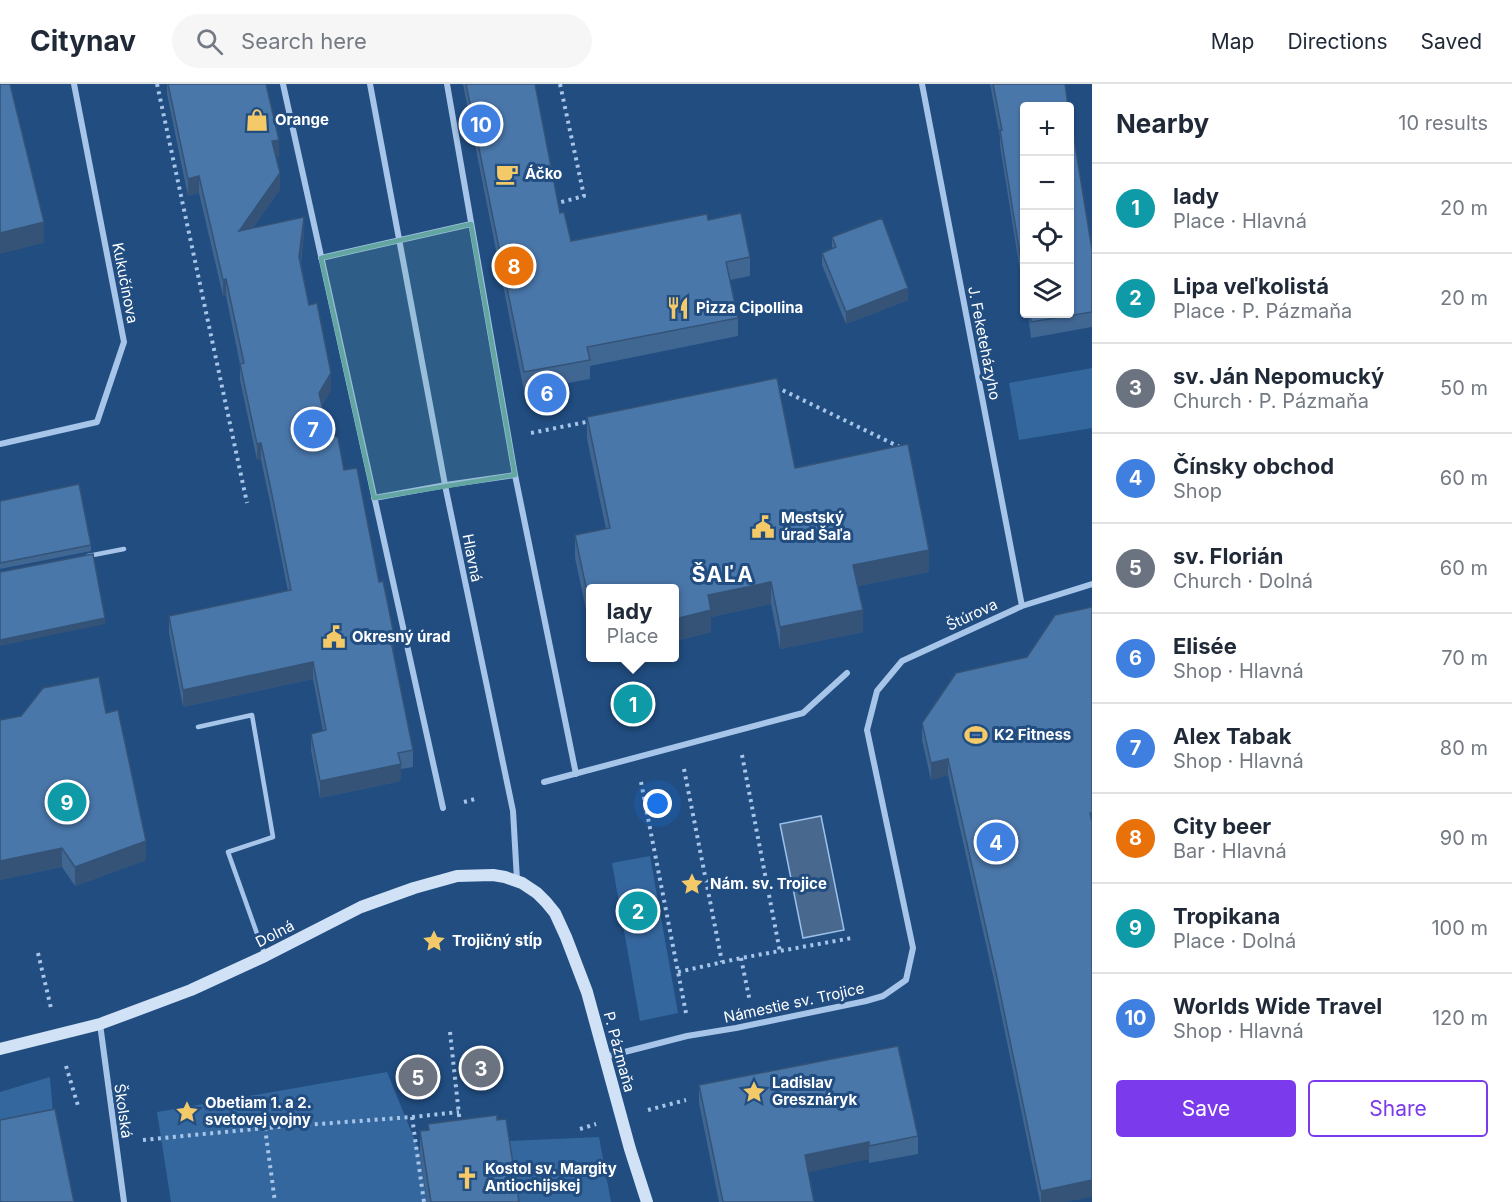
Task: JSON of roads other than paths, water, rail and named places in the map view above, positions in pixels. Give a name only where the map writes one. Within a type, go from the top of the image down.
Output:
[{"type":"main road","name":"Dolná","points":[[0,1049],[100,1024],[191,990],[265,956],[361,907],[457,876],[493,875],[517,881],[537,893],[555,913]]},
{"type":"main road","name":"P. Pázmaňa","points":[[555,913],[587,992],[647,1202]]},
{"type":"street","name":"Kukučínova","points":[[0,444],[97,422],[124,342],[74,84]]},
{"type":"street","points":[[284,84],[442,808]]},
{"type":"street","name":"Hlavná","points":[[370,84],[446,484],[513,811],[517,881]]},
{"type":"street","points":[[447,84],[515,475],[576,774]]},
{"type":"street","name":"J. Feketeházyho","points":[[922,84],[1022,606]]},
{"type":"street","points":[[321,258],[471,224]]},
{"type":"street","points":[[374,498],[446,484],[515,475]]},
{"type":"street","name":"Štúrova","points":[[877,691],[902,661],[1022,606],[1092,584]]},
{"type":"street","points":[[544,782],[803,712],[847,673]]},
{"type":"street","name":"Námestie sv. Trojice","points":[[605,1058],[687,1036],[866,1001],[883,996],[906,980],[913,948],[867,730],[877,691]]},
{"type":"street","name":"Školská","points":[[100,1024],[124,1202]]},
{"type":"lane","points":[[79,558],[124,549]]},
{"type":"lane","points":[[198,726],[252,715],[273,837],[228,852],[265,956]]},
{"type":"place","name":"Orange","points":[[257,120]]},
{"type":"place","name":"Worlds Wide Travel","points":[[481,124]]},
{"type":"place","name":"Áčko","points":[[507,174]]},
{"type":"place","name":"City beer","points":[[514,266]]},
{"type":"place","name":"Pizza Cipollina","points":[[678,308]]},
{"type":"place","name":"Elisée","points":[[547,393]]},
{"type":"place","name":"Alex Tabak","points":[[313,429]]},
{"type":"place","name":"Mestský úrad Šaľa","points":[[763,527]]},
{"type":"place","name":"Okresný úrad","points":[[334,637]]},
{"type":"place","name":"lady","points":[[633,704]]},
{"type":"place","name":"K2 Fitness","points":[[976,735]]},
{"type":"place","name":"Tropikana","points":[[67,802]]},
{"type":"place","name":"Čínsky obchod","points":[[996,842]]},
{"type":"place","name":"Nám. sv. Trojice","points":[[692,884]]},
{"type":"place","name":"Lipa veľkolistá","points":[[638,911]]},
{"type":"place","name":"Trojičný stĺp","points":[[434,941]]},
{"type":"place","name":"sv. Ján Nepomucký","points":[[481,1068]]},
{"type":"place","name":"sv. Florián","points":[[418,1077]]},
{"type":"place","name":"Ladislav Gresznáryk","points":[[754,1092]]},
{"type":"place","name":"Obetiam 1. a 2. svetovej vojny","points":[[187,1112]]},
{"type":"place","name":"Kostol sv. Margity Antiochijskej","points":[[467,1178]]},
{"type":"district","name":"ŠAĽA","points":[[723,575]]}]
